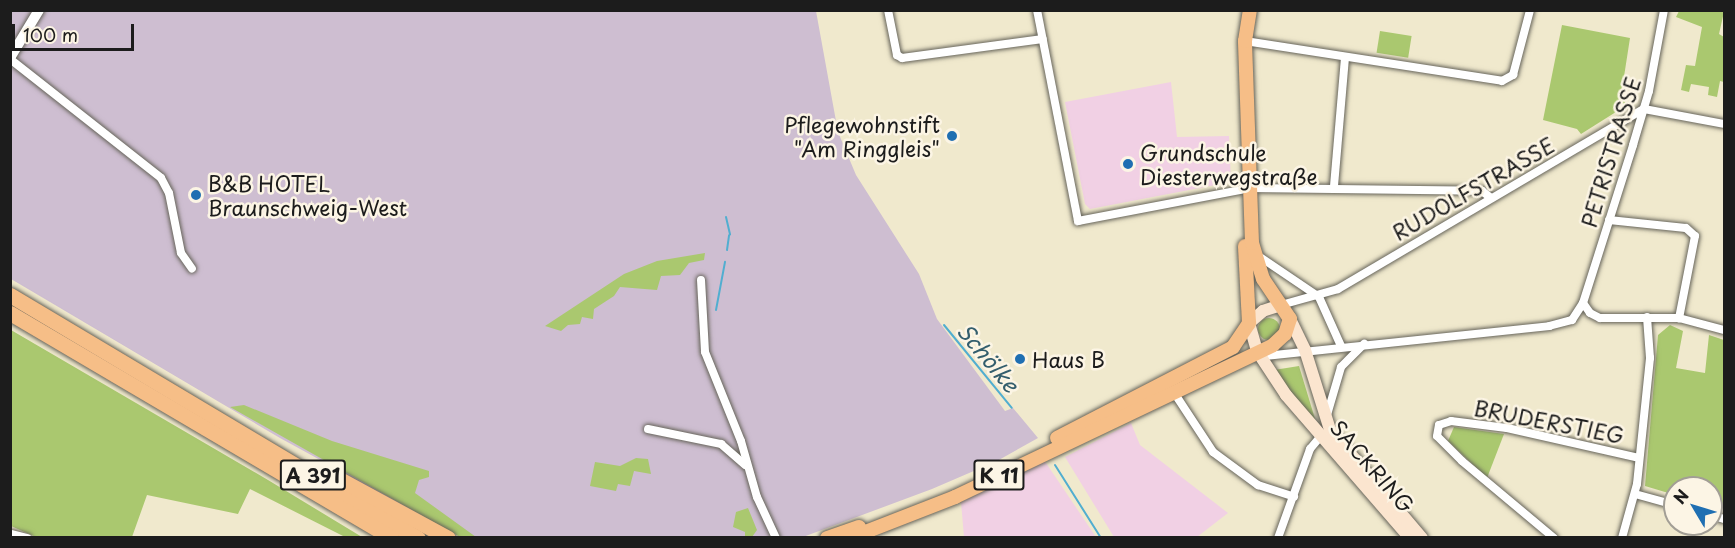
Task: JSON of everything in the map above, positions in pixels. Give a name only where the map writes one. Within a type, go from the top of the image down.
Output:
[{"type":"highway","name":"A 391","points":[[10,294],[418,537]]},
{"type":"highway","name":"A 391","points":[[10,314],[392,537]]},
{"type":"highway","points":[[207,412],[244,428],[448,537]]},
{"type":"highway","points":[[353,514],[380,537]]},
{"type":"main road","points":[[1243,10],[1239,33],[1250,259],[1249,323]]},
{"type":"main road","points":[[1245,189],[1245,41],[1250,10]]},
{"type":"main road","points":[[1250,259],[1290,319],[1305,350],[1325,433]]},
{"type":"main road","name":"K 11","points":[[850,537],[955,497],[1173,391],[1227,358],[1249,323],[1259,313],[1281,305]]},
{"type":"main road","name":"K 11","points":[[827,537],[939,496],[1227,358],[1257,351],[1282,338],[1290,319]]},
{"type":"main road","name":"SACKRING","points":[[1249,323],[1257,351],[1306,420],[1325,433],[1422,537]]},
{"type":"main road","name":"SACKRING","points":[[1325,433],[1410,537]]},
{"type":"street","points":[[39,10],[10,59],[161,178],[169,193],[182,253],[192,269]]},
{"type":"street","points":[[888,10],[897,55],[902,58],[1043,39]]},
{"type":"street","points":[[1037,10],[1078,221],[1245,189],[1334,186],[1482,191],[1491,198]]},
{"type":"street","points":[[1245,41],[1345,58],[1509,81],[1530,10]]},
{"type":"street","name":"PETRISTRASSE","points":[[1583,303],[1644,109],[1664,10]]},
{"type":"street","points":[[1334,186],[1345,58]]},
{"type":"street","points":[[1644,109],[1725,124]]},
{"type":"street","name":"RUDOLFSTRASSE","points":[[1281,305],[1319,297],[1644,109]]},
{"type":"street","points":[[1609,220],[1686,228],[1695,236],[1679,318]]},
{"type":"street","points":[[1250,259],[1319,297],[1341,346]]},
{"type":"street","points":[[701,280],[703,342],[776,537]]},
{"type":"street","points":[[1257,351],[1265,356],[1341,346],[1550,326],[1572,320],[1583,303],[1590,313],[1600,318],[1679,318],[1725,330]]},
{"type":"street","points":[[1622,537],[1635,494],[1650,358],[1647,317]]},
{"type":"street","points":[[1278,537],[1310,449],[1325,433],[1329,399],[1341,367],[1365,344]]},
{"type":"street","points":[[1173,391],[1213,452],[1258,485],[1294,497]]},
{"type":"street","name":"BRUDERSTIEG","points":[[1554,537],[1462,461],[1437,436],[1439,425],[1452,421],[1507,428],[1639,458]]},
{"type":"street","points":[[648,429],[722,444],[748,467]]},
{"type":"street","points":[[1635,494],[1663,502]]},
{"type":"street","points":[[12,534],[27,537]]},
{"type":"shaded area","points":[[11,11],[816,11],[838,132],[856,175],[919,274],[937,319],[1005,411],[1013,408],[1038,438],[997,461],[932,489],[803,537],[461,537],[280,438],[11,279]]},
{"type":"shaded area","name":"Grundschule Diesterwegstraße","points":[[1171,82],[1177,137],[1229,136],[1231,182],[1090,209],[1085,204],[1065,102]]},
{"type":"shaded area","points":[[1131,423],[1140,445],[1228,513],[1197,537],[1114,537],[1065,457]]},
{"type":"shaded area","points":[[1044,460],[1096,537],[964,537],[961,502]]},
{"type":"green space","points":[[1679,11],[1724,12],[1719,34],[1724,37],[1724,82],[1720,81],[1717,97],[1708,95],[1709,87],[1691,84],[1689,92],[1681,90],[1686,65],[1695,66],[1702,27],[1676,17]]},
{"type":"green space","points":[[1562,25],[1630,38],[1621,96],[1627,105],[1581,134],[1577,129],[1543,120]]},
{"type":"green space","points":[[1380,31],[1412,36],[1408,58],[1377,53]]},
{"type":"green space","points":[[705,253],[704,260],[689,263],[680,275],[661,276],[657,290],[620,287],[614,296],[594,309],[593,319],[582,317],[580,324],[568,325],[561,331],[545,326],[624,274],[657,261]]},
{"type":"green space","points":[[1269,318],[1277,321],[1280,329],[1277,337],[1269,340],[1261,337],[1258,329],[1261,321]]},
{"type":"green space","points":[[1670,325],[1683,331],[1676,368],[1705,373],[1709,335],[1724,340],[1724,508],[1723,476],[1663,476],[1663,491],[1645,486],[1658,335]]},
{"type":"green space","points":[[11,330],[362,537],[345,537],[250,489],[238,514],[147,495],[132,537],[36,537],[11,526]]},
{"type":"green space","points":[[1299,366],[1315,419],[1314,421],[1274,370]]},
{"type":"green space","points":[[244,405],[332,441],[429,471],[429,477],[419,480],[415,493],[476,537],[460,537],[230,407]]},
{"type":"green space","points":[[1454,427],[1504,434],[1487,478],[1448,441]]},
{"type":"green space","points":[[636,458],[648,459],[651,474],[634,471],[630,486],[618,484],[616,491],[590,486],[595,462],[620,466]]},
{"type":"green space","points":[[748,508],[757,530],[752,537],[745,537],[745,532],[733,527],[736,512]]},
{"type":"waterway","name":"Schölke","points":[[726,217],[730,235]]},
{"type":"waterway","points":[[727,250],[729,235]]},
{"type":"waterway","points":[[716,310],[725,262]]},
{"type":"waterway","name":"Schölke","points":[[944,325],[1012,408]]},
{"type":"waterway","name":"Schölke","points":[[1055,465],[1101,538]]},
{"type":"place","name":"Pflegewohnstift \"Am Ringgleis\"","points":[[952,136]]},
{"type":"place","name":"Grundschule Diesterwegstraße","points":[[1128,164]]},
{"type":"place","name":"B&B HOTEL Braunschweig-West","points":[[196,195]]},
{"type":"place","name":"Haus B","points":[[1020,359]]}]
